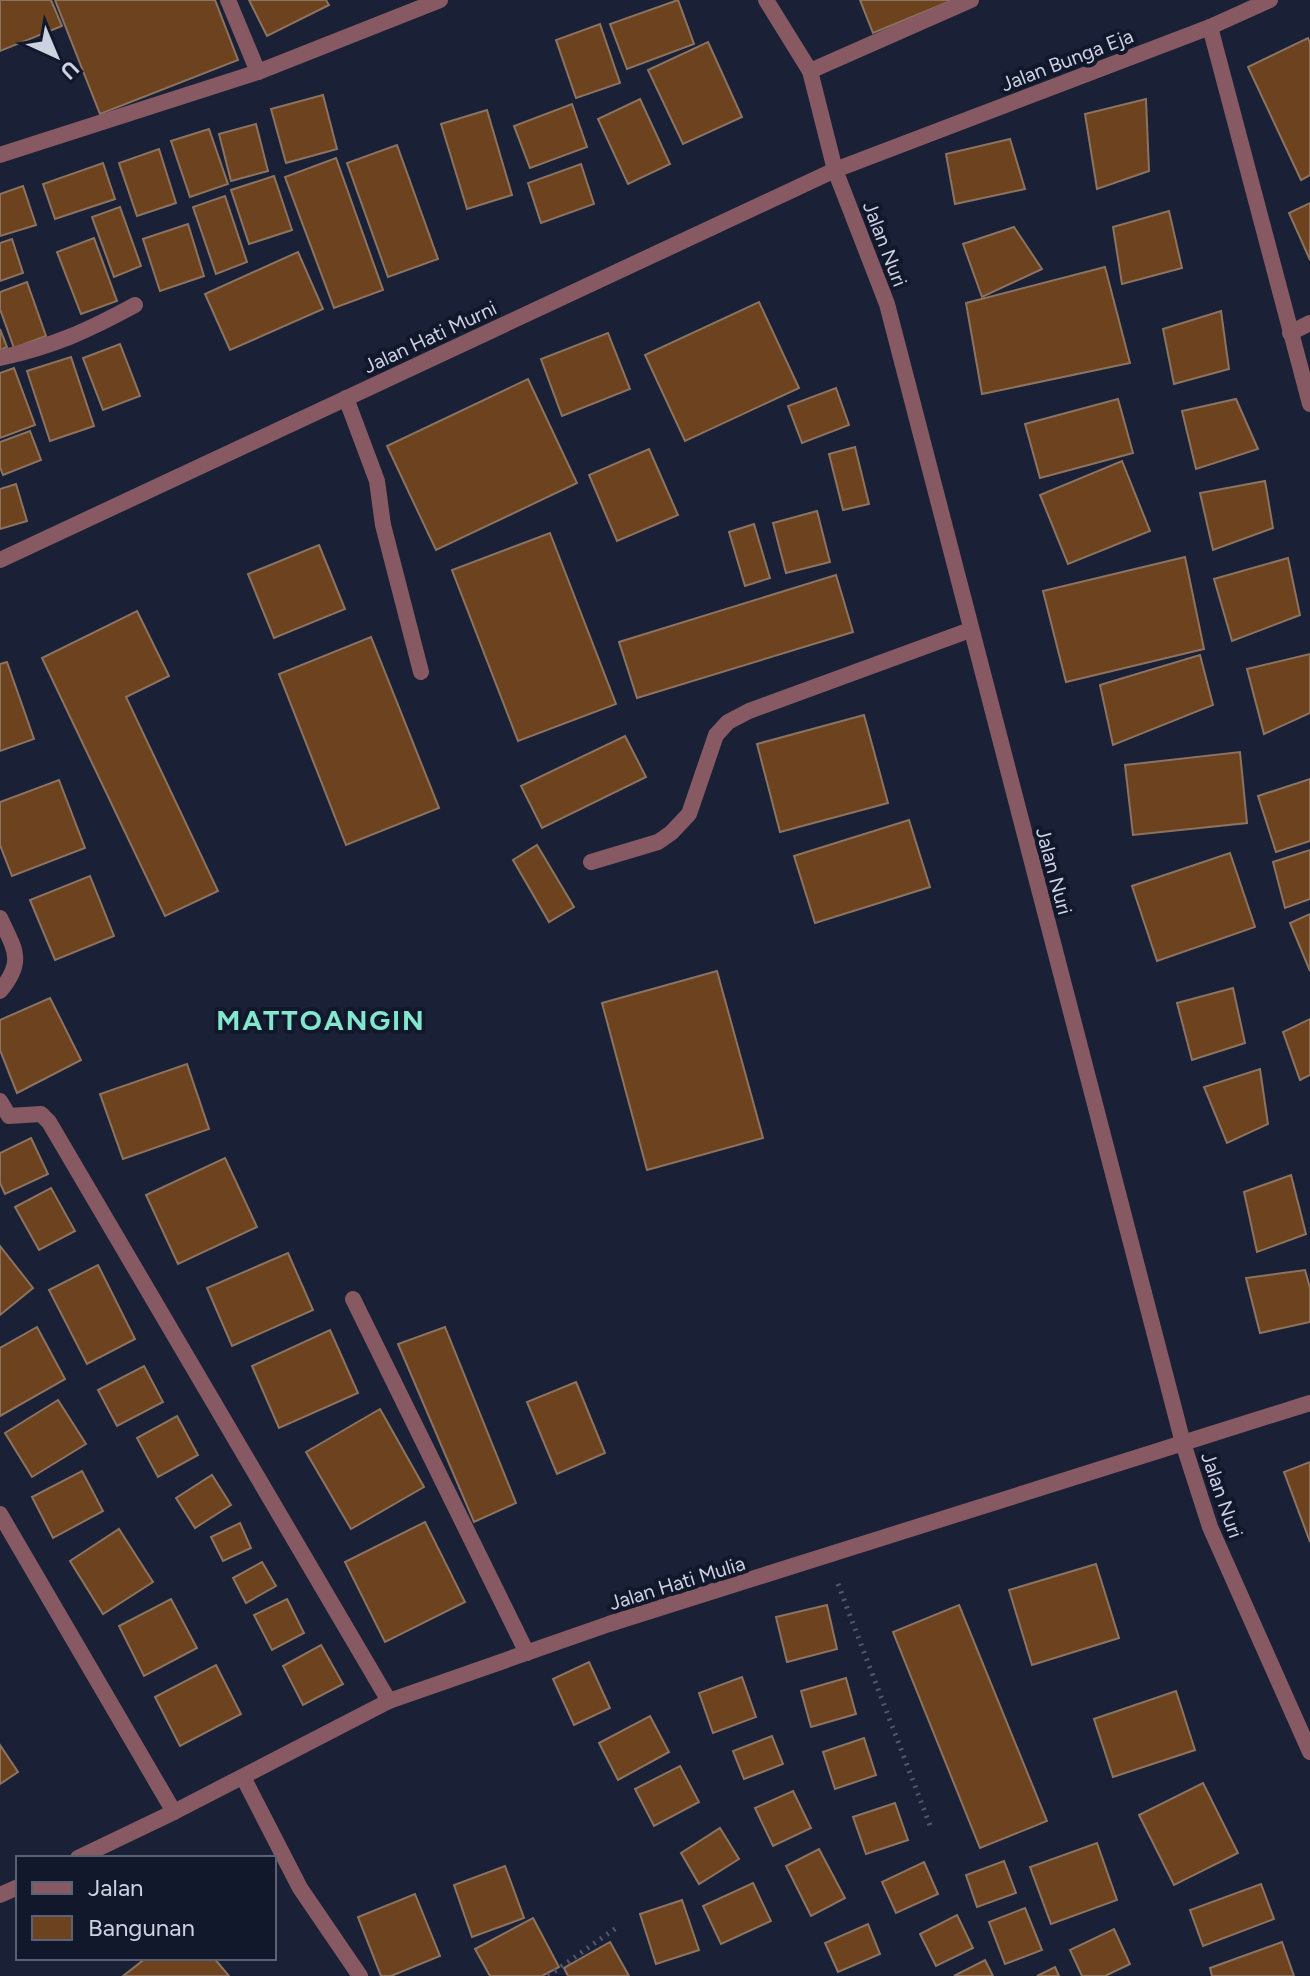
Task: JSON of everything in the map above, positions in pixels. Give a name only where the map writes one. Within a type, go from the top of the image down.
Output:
[{"type":"street","points":[[228,0],[258,72]]},
{"type":"street","points":[[0,155],[258,72],[440,0]]},
{"type":"street","name":"Jalan Nuri","points":[[766,0],[810,71],[835,170],[887,304],[1183,1443],[1210,1527],[1310,1752]]},
{"type":"street","points":[[810,71],[971,0]]},
{"type":"street","name":"Jalan Bunga Eja","points":[[877,154],[1210,27],[1270,0]]},
{"type":"street","points":[[1210,27],[1310,404]]},
{"type":"street","name":"Jalan Hati Murni","points":[[0,560],[835,170],[877,154]]},
{"type":"street","points":[[0,358],[79,335],[135,305]]},
{"type":"street","points":[[1290,333],[1310,323]]},
{"type":"street","points":[[346,398],[377,481],[383,525],[421,672]]},
{"type":"street","points":[[591,862],[658,842],[671,833],[689,814],[716,735],[728,722],[749,711],[970,630]]},
{"type":"street","points":[[0,918],[15,950],[16,962],[12,976],[0,991]]},
{"type":"street","points":[[0,1101],[9,1116],[41,1114],[49,1122],[389,1701]]},
{"type":"street","points":[[353,1299],[527,1653]]},
{"type":"street","name":"Jalan Hati Mulia","points":[[82,1856],[389,1701],[609,1624],[1310,1403]]},
{"type":"street","points":[[0,1514],[174,1812]]},
{"type":"street","points":[[243,1777],[300,1888],[360,1976]]},
{"type":"path","points":[[827,1557],[931,1828]]},
{"type":"path","points":[[548,1976],[619,1926]]},
{"type":"building","points":[[0,0],[51,0],[62,26],[0,51]]},
{"type":"building","points":[[55,0],[215,0],[238,60],[100,114]]},
{"type":"building","points":[[249,0],[326,0],[329,5],[267,36]]},
{"type":"building","points":[[678,0],[694,44],[627,69],[610,24]]},
{"type":"building","points":[[860,0],[953,0],[873,33]]},
{"type":"building","points":[[600,24],[620,83],[576,98],[556,40]]},
{"type":"building","points":[[1308,38],[1310,175],[1301,180],[1248,67]]},
{"type":"building","points":[[708,42],[742,117],[683,144],[648,70]]},
{"type":"building","points":[[323,95],[337,149],[286,163],[271,109]]},
{"type":"building","points":[[640,99],[670,164],[628,184],[598,119]]},
{"type":"building","points":[[1146,99],[1149,171],[1097,189],[1085,114]]},
{"type":"building","points":[[572,104],[587,147],[530,168],[514,126]]},
{"type":"building","points":[[487,110],[512,195],[467,209],[441,124]]},
{"type":"building","points":[[256,124],[268,171],[231,181],[219,134]]},
{"type":"building","points":[[209,129],[228,184],[190,197],[171,141]]},
{"type":"building","points":[[1010,139],[1025,189],[955,204],[946,154]]},
{"type":"building","points":[[397,145],[438,259],[388,277],[347,163]]},
{"type":"building","points":[[159,149],[176,203],[137,216],[119,163]]},
{"type":"building","points":[[336,158],[383,290],[334,308],[285,177]]},
{"type":"building","points":[[103,163],[115,199],[55,219],[43,184]]},
{"type":"building","points":[[581,164],[594,204],[541,223],[528,183]]},
{"type":"building","points":[[274,176],[292,230],[249,244],[231,190]]},
{"type":"building","points":[[23,186],[36,225],[0,236],[0,194]]},
{"type":"building","points":[[225,196],[247,262],[216,274],[193,207]]},
{"type":"building","points":[[1310,203],[1310,260],[1289,213]]},
{"type":"building","points":[[120,207],[141,266],[114,277],[92,217]]},
{"type":"building","points":[[1169,211],[1182,268],[1122,284],[1113,227]]},
{"type":"building","points":[[188,224],[204,276],[160,291],[143,239]]},
{"type":"building","points":[[1014,227],[1042,269],[982,297],[963,244]]},
{"type":"building","points":[[94,238],[117,301],[81,314],[57,252]]},
{"type":"building","points":[[12,239],[23,273],[0,281],[0,243]]},
{"type":"building","points":[[298,252],[323,309],[230,350],[205,294]]},
{"type":"building","points":[[1105,267],[1130,363],[982,394],[966,303]]},
{"type":"building","points":[[27,282],[46,336],[14,348],[0,309],[0,292]]},
{"type":"building","points":[[759,302],[799,388],[685,441],[645,355]]},
{"type":"building","points":[[1221,311],[1229,369],[1174,384],[1163,329]]},
{"type":"building","points":[[0,329],[7,347],[0,350]]},
{"type":"building","points":[[608,333],[630,389],[562,416],[541,359]]},
{"type":"building","points":[[120,344],[140,396],[103,410],[83,358]]},
{"type":"building","points":[[71,357],[94,426],[50,441],[27,371]]},
{"type":"building","points":[[14,368],[35,425],[0,438],[0,373]]},
{"type":"building","points":[[528,379],[577,483],[436,550],[387,446]]},
{"type":"building","points":[[836,388],[849,425],[802,443],[788,406]]},
{"type":"building","points":[[1118,399],[1133,453],[1040,478],[1025,424]]},
{"type":"building","points":[[1236,399],[1258,449],[1196,469],[1182,411]]},
{"type":"building","points":[[30,431],[41,460],[3,475],[0,442]]},
{"type":"building","points":[[855,447],[869,504],[843,510],[829,454]]},
{"type":"building","points":[[649,449],[678,515],[617,541],[589,475]]},
{"type":"building","points":[[1122,461],[1150,531],[1068,564],[1040,495]]},
{"type":"building","points":[[1265,481],[1273,528],[1213,550],[1200,493]]},
{"type":"building","points":[[16,484],[27,521],[0,529],[0,489]]},
{"type":"building","points":[[817,511],[830,562],[786,573],[773,523]]},
{"type":"building","points":[[754,524],[770,578],[745,586],[729,532]]},
{"type":"building","points":[[550,533],[616,704],[518,741],[452,570]]},
{"type":"building","points":[[319,545],[345,609],[274,638],[248,574]]},
{"type":"building","points":[[1185,557],[1204,649],[1066,682],[1043,591]]},
{"type":"building","points":[[1288,558],[1300,615],[1232,641],[1214,579]]},
{"type":"building","points":[[836,575],[853,632],[637,698],[619,642]]},
{"type":"building","points":[[137,611],[169,676],[126,697],[218,891],[165,916],[42,658]]},
{"type":"building","points":[[371,637],[439,808],[346,845],[279,674]]},
{"type":"building","points":[[1310,654],[1310,713],[1264,734],[1247,669]]},
{"type":"building","points":[[1200,655],[1213,705],[1113,745],[1100,685]]},
{"type":"building","points":[[7,662],[34,739],[0,751],[0,664]]},
{"type":"building","points":[[864,715],[888,803],[780,832],[757,744]]},
{"type":"building","points":[[625,736],[646,777],[542,828],[521,786]]},
{"type":"building","points":[[1240,752],[1247,823],[1133,835],[1125,765]]},
{"type":"building","points":[[1310,779],[1310,841],[1276,852],[1258,796]]},
{"type":"building","points":[[59,780],[85,848],[12,876],[0,845],[0,802]]},
{"type":"building","points":[[909,820],[930,887],[815,923],[794,856]]},
{"type":"building","points":[[537,845],[574,907],[549,922],[513,860]]},
{"type":"building","points":[[1310,850],[1310,899],[1285,908],[1273,862]]},
{"type":"building","points":[[1230,853],[1255,927],[1157,961],[1132,886]]},
{"type":"building","points":[[90,876],[114,936],[55,960],[30,900]]},
{"type":"building","points":[[1310,914],[1310,971],[1290,923]]},
{"type":"building","points":[[717,971],[763,1138],[647,1170],[602,1003]]},
{"type":"building","points":[[1233,988],[1245,1043],[1192,1060],[1177,1003]]},
{"type":"building","points":[[50,998],[81,1060],[17,1093],[0,1050],[0,1020]]},
{"type":"building","points":[[1310,1019],[1310,1075],[1300,1080],[1283,1032]]},
{"type":"building","points":[[187,1064],[209,1129],[123,1159],[100,1094]]},
{"type":"building","points":[[1260,1069],[1268,1124],[1227,1143],[1204,1087]]},
{"type":"building","points":[[31,1138],[48,1174],[5,1194],[0,1183],[0,1153]]},
{"type":"building","points":[[225,1158],[257,1227],[178,1264],[146,1195]]},
{"type":"building","points":[[1291,1175],[1306,1234],[1257,1252],[1244,1192]]},
{"type":"building","points":[[51,1188],[75,1231],[39,1250],[15,1207]]},
{"type":"building","points":[[0,1246],[33,1288],[0,1315]]},
{"type":"building","points":[[288,1253],[313,1310],[232,1346],[207,1288]]},
{"type":"building","points":[[98,1265],[135,1339],[87,1364],[49,1290]]},
{"type":"building","points":[[1305,1270],[1310,1288],[1310,1322],[1260,1333],[1246,1278]]},
{"type":"building","points":[[37,1327],[65,1379],[0,1416],[0,1348]]},
{"type":"building","points":[[445,1327],[516,1503],[474,1522],[398,1344]]},
{"type":"building","points":[[330,1330],[358,1393],[279,1428],[252,1366]]},
{"type":"building","points":[[144,1366],[163,1402],[117,1426],[98,1390]]},
{"type":"building","points":[[576,1382],[605,1453],[557,1474],[527,1402]]},
{"type":"building","points":[[58,1400],[86,1444],[32,1477],[5,1433]]},
{"type":"building","points":[[380,1409],[424,1487],[351,1529],[306,1452]]},
{"type":"building","points":[[177,1416],[198,1455],[158,1477],[137,1438]]},
{"type":"building","points":[[1310,1462],[1310,1542],[1284,1472]]},
{"type":"building","points":[[82,1471],[103,1511],[53,1538],[32,1497]]},
{"type":"building","points":[[212,1475],[231,1505],[195,1528],[176,1498]]},
{"type":"building","points":[[425,1522],[465,1602],[385,1642],[345,1562]]},
{"type":"building","points":[[240,1523],[251,1548],[223,1561],[211,1537]]},
{"type":"building","points":[[119,1529],[153,1582],[103,1614],[70,1561]]},
{"type":"building","points":[[262,1562],[276,1586],[246,1603],[233,1578]]},
{"type":"building","points":[[1096,1564],[1119,1638],[1032,1665],[1009,1590]]},
{"type":"building","points":[[171,1599],[197,1648],[144,1676],[119,1626]]},
{"type":"building","points":[[287,1599],[304,1633],[272,1650],[254,1615]]},
{"type":"building","points":[[827,1605],[837,1649],[787,1662],[776,1617]]},
{"type":"building","points":[[959,1605],[1047,1821],[980,1848],[893,1632]]},
{"type":"building","points":[[321,1645],[343,1684],[303,1705],[283,1666]]},
{"type":"building","points":[[589,1662],[610,1708],[574,1725],[553,1679]]},
{"type":"building","points":[[216,1665],[241,1714],[180,1746],[155,1697]]},
{"type":"building","points":[[742,1677],[756,1717],[713,1733],[699,1693]]},
{"type":"building","points":[[846,1678],[856,1714],[811,1727],[801,1691]]},
{"type":"building","points":[[1176,1691],[1195,1750],[1113,1777],[1094,1719]]},
{"type":"building","points":[[650,1716],[669,1752],[618,1780],[599,1743]]},
{"type":"building","points":[[772,1736],[783,1764],[744,1779],[733,1751]]},
{"type":"building","points":[[864,1738],[876,1775],[835,1789],[823,1752]]},
{"type":"building","points":[[0,1745],[18,1772],[0,1784]]},
{"type":"building","points":[[680,1766],[699,1802],[654,1826],[635,1789]]},
{"type":"building","points":[[1203,1783],[1238,1853],[1174,1885],[1139,1815]]},
{"type":"building","points":[[793,1791],[811,1828],[773,1846],[755,1808]]},
{"type":"building","points":[[895,1803],[908,1840],[866,1854],[853,1817]]},
{"type":"building","points":[[720,1828],[739,1859],[699,1884],[681,1853]]},
{"type":"building","points":[[1097,1843],[1117,1900],[1051,1924],[1030,1867]]},
{"type":"building","points":[[819,1849],[845,1898],[811,1916],[786,1866]]},
{"type":"building","points":[[1004,1861],[1016,1893],[977,1907],[966,1875]]},
{"type":"building","points":[[924,1862],[938,1894],[896,1913],[882,1882]]},
{"type":"building","points":[[505,1866],[524,1918],[472,1937],[454,1885]]},
{"type":"building","points":[[753,1883],[771,1921],[721,1944],[703,1906]]},
{"type":"building","points":[[1261,1884],[1274,1919],[1203,1946],[1190,1910]]},
{"type":"building","points":[[415,1894],[440,1956],[391,1976],[381,1976],[358,1917]]},
{"type":"building","points":[[682,1900],[699,1950],[656,1964],[640,1914]]},
{"type":"building","points":[[1025,1908],[1042,1950],[1005,1964],[989,1922]]},
{"type":"building","points":[[957,1915],[973,1948],[936,1966],[920,1934]]},
{"type":"building","points":[[533,1918],[559,1967],[542,1976],[490,1976],[475,1949]]},
{"type":"building","points":[[868,1924],[880,1954],[838,1972],[825,1943]]},
{"type":"building","points":[[1114,1929],[1130,1964],[1105,1976],[1082,1976],[1070,1950]]},
{"type":"building","points":[[610,1942],[629,1976],[568,1976],[564,1968]]},
{"type":"building","points":[[1282,1942],[1294,1976],[1212,1976],[1210,1968]]},
{"type":"building","points":[[143,1960],[216,1960],[229,1976],[123,1976]]},
{"type":"building","points":[[985,1960],[993,1976],[954,1976]]},
{"type":"building","points":[[1055,1967],[1059,1976],[1037,1976]]},
{"type":"district","name":"MATTOANGIN","points":[[321,1020]]}]
